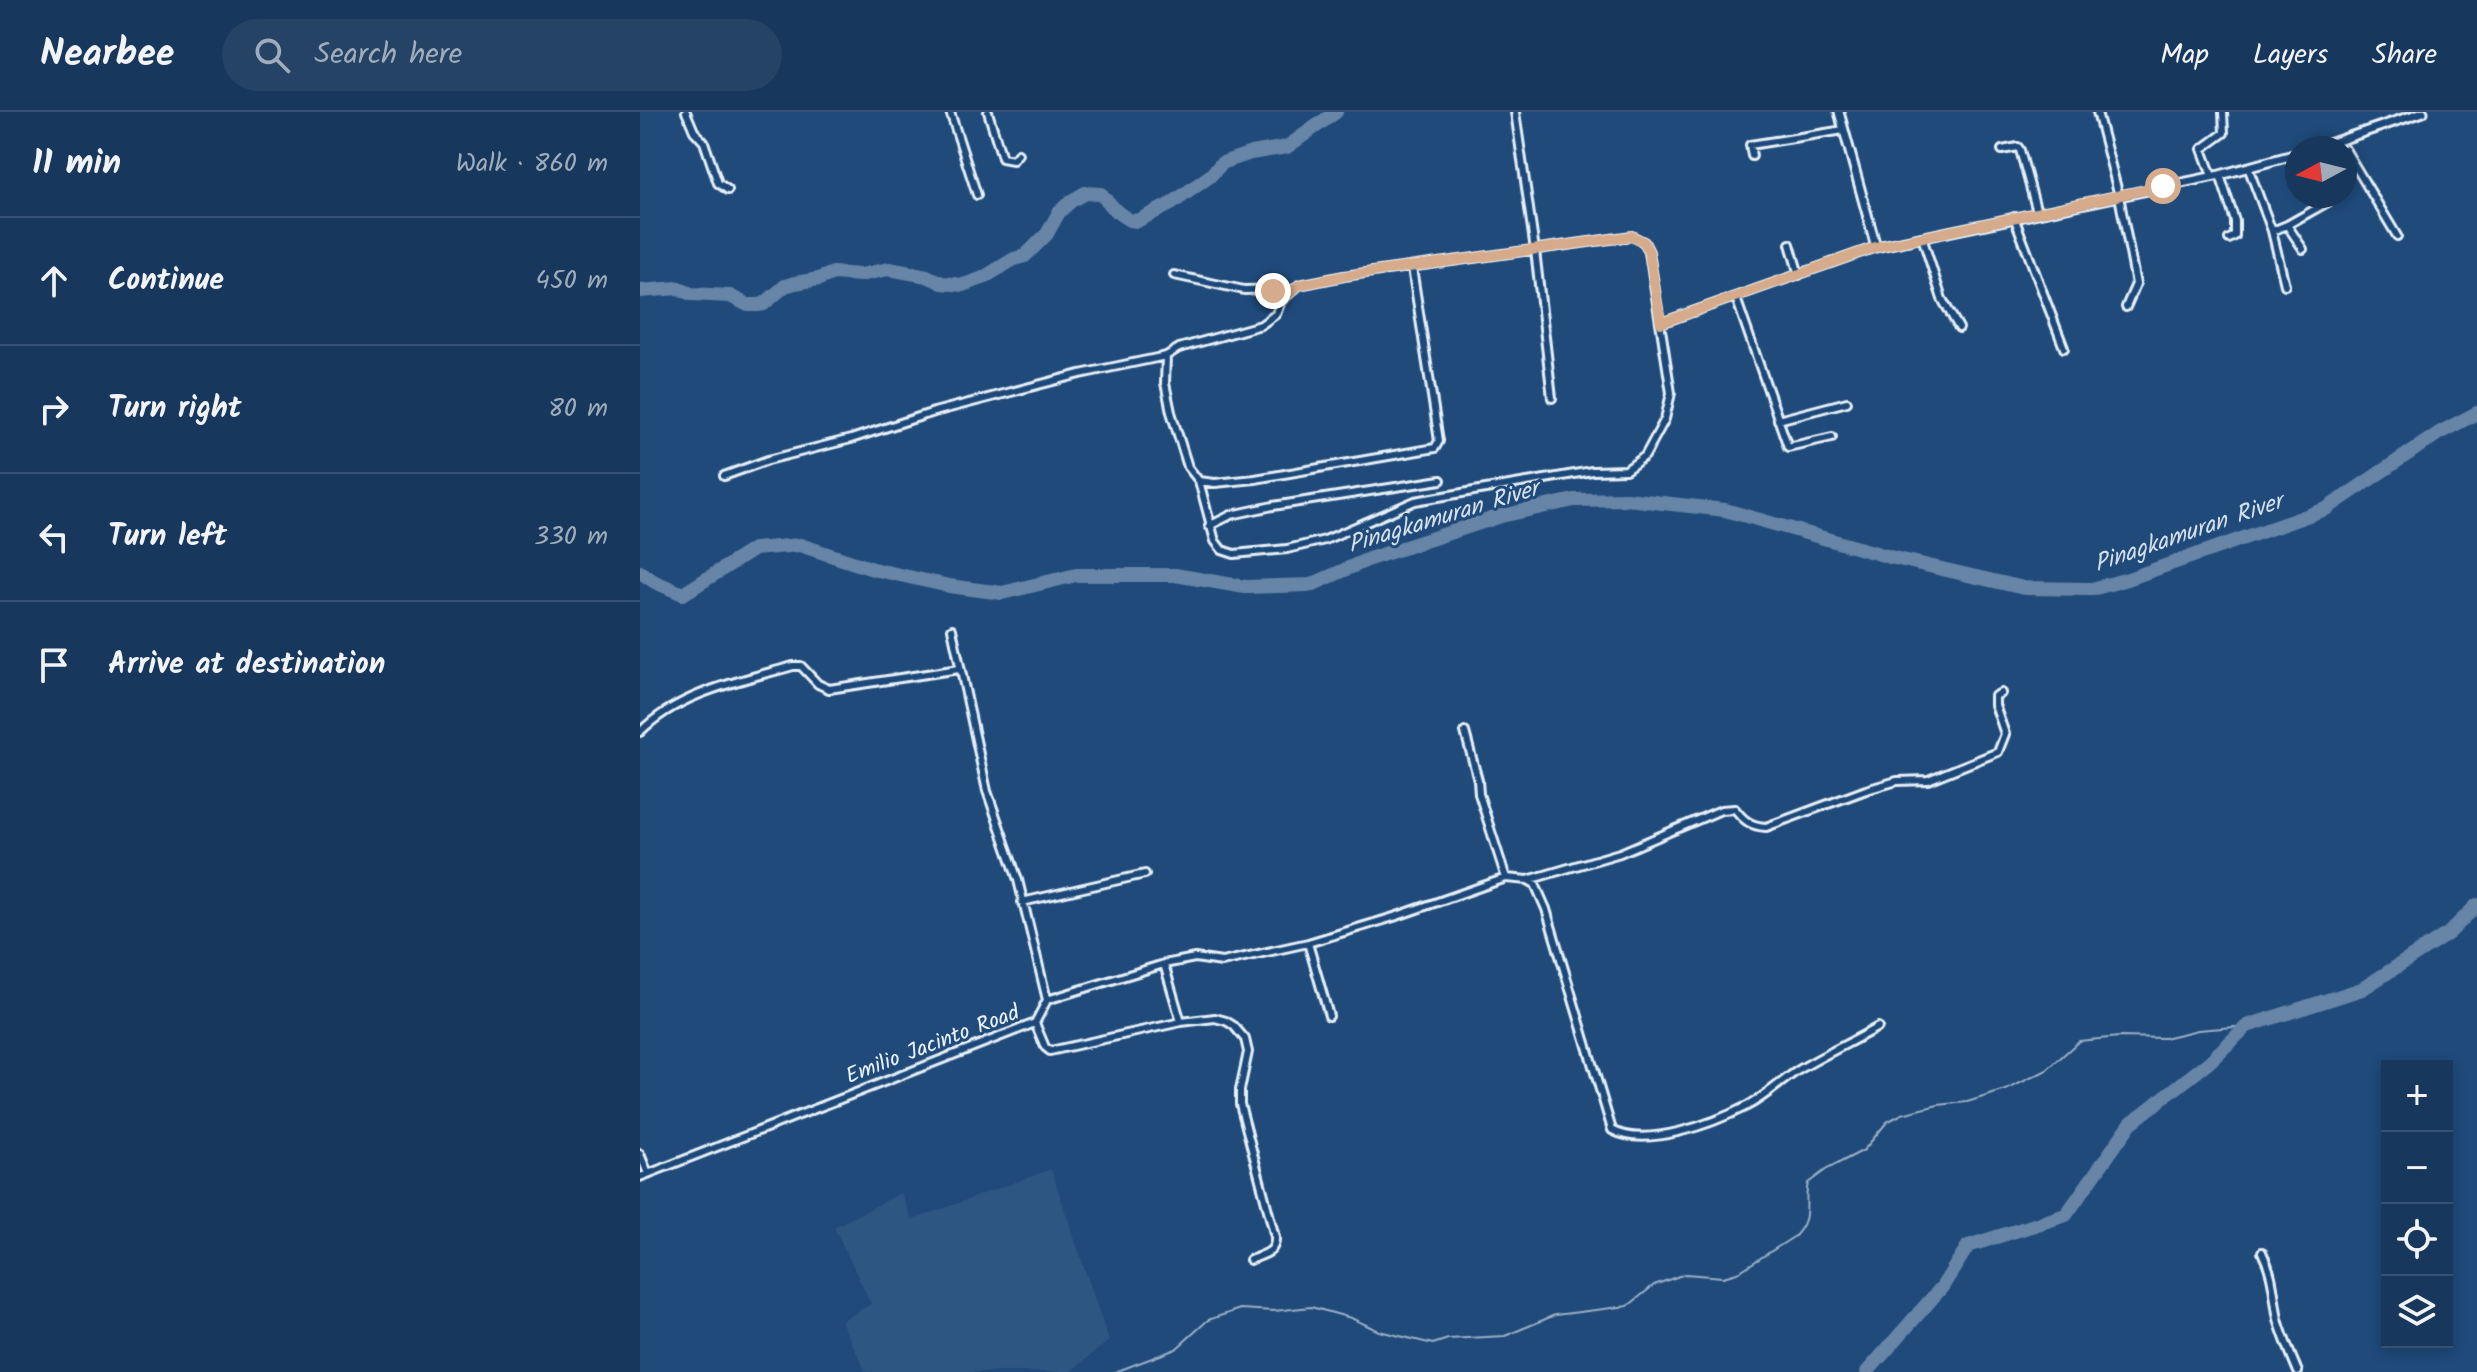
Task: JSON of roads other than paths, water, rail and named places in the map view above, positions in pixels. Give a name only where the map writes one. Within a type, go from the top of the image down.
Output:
[{"type":"street","points":[[686,112],[694,131],[704,142],[718,183],[728,190]]},
{"type":"street","points":[[950,112],[977,195]]},
{"type":"street","points":[[988,112],[1002,158],[1013,160],[1018,154]]},
{"type":"street","points":[[1515,112],[1552,398]]},
{"type":"street","points":[[1839,112],[1876,247]]},
{"type":"street","points":[[2097,112],[2119,196],[2136,284],[2126,307]]},
{"type":"street","points":[[2223,112],[2224,133],[2202,149],[2235,221],[2235,236],[2229,239]]},
{"type":"street","points":[[2390,112],[2393,123]]},
{"type":"street","points":[[2352,136],[2423,112]]},
{"type":"street","points":[[1752,156],[1750,145],[1844,130]]},
{"type":"street","points":[[2002,150],[2018,147],[2020,150],[2037,212]]},
{"type":"street","points":[[1661,323],[1876,247],[2216,175],[2285,157]]},
{"type":"street","points":[[2248,167],[2272,231],[2285,285]]},
{"type":"street","points":[[2357,168],[2397,236]]},
{"type":"street","points":[[2272,231],[2317,208]]},
{"type":"street","points":[[2014,217],[2064,348]]},
{"type":"street","points":[[2287,225],[2303,249]]},
{"type":"street","points":[[1166,356],[1165,383],[1188,467],[1199,481],[1209,526],[1222,550],[1234,554],[1287,549],[1325,540],[1415,501],[1576,474],[1626,470],[1645,456],[1665,419],[1671,393],[1649,252],[1644,242],[1632,236],[1344,276],[1299,285],[1281,301]]},
{"type":"street","points":[[1922,237],[1942,299],[1959,328]]},
{"type":"street","points":[[1790,244],[1799,275]]},
{"type":"street","points":[[1199,481],[1215,483],[1255,479],[1435,448],[1439,441],[1412,268]]},
{"type":"street","points":[[724,476],[768,460],[851,439],[934,412],[1080,374],[1166,356],[1179,348],[1261,325],[1276,314],[1281,301],[1282,289],[1244,290],[1174,275]]},
{"type":"street","points":[[1736,298],[1788,447],[1832,437]]},
{"type":"street","points":[[1778,420],[1847,402]]},
{"type":"street","points":[[1209,526],[1231,515],[1273,506],[1441,480]]},
{"type":"street","name":"Emilio Jacinto Road","points":[[640,1177],[1035,1023],[1047,1000],[1018,880],[984,780],[952,629]]},
{"type":"street","points":[[640,732],[652,720],[705,691],[793,666],[801,666],[818,684],[829,689],[959,669]]},
{"type":"street","points":[[1047,1000],[1164,964],[1195,958],[1222,962],[1308,943],[1506,878],[1528,880],[1620,853],[1721,810],[1735,809],[1754,826],[1766,827],[1866,790],[1897,781],[1928,780],[1944,775],[1998,752],[2005,734],[1995,705],[1995,696],[2001,693]]},
{"type":"street","points":[[1465,732],[1479,794],[1506,878]]},
{"type":"street","points":[[1022,902],[1145,874]]},
{"type":"street","points":[[1528,880],[1535,884],[1546,909],[1612,1130],[1622,1136],[1642,1138],[1701,1126],[1748,1105],[1799,1070],[1878,1027]]},
{"type":"street","points":[[1308,943],[1329,1016]]},
{"type":"street","points":[[1164,964],[1181,1022]]},
{"type":"street","points":[[1035,1023],[1045,1047],[1050,1051],[1181,1022],[1215,1018],[1234,1026],[1245,1039],[1248,1052],[1240,1104],[1276,1246],[1273,1251],[1250,1260]]},
{"type":"street","points":[[640,1154],[648,1174]]},
{"type":"street","points":[[2262,1252],[2274,1280],[2278,1317],[2298,1372]]},
{"type":"waterway","points":[[640,291],[678,288],[691,294],[730,296],[748,305],[758,305],[764,304],[785,286],[795,283],[833,273],[860,275],[889,269],[927,276],[942,283],[963,285],[1025,256],[1047,234],[1059,212],[1085,193],[1101,194],[1117,212],[1137,221],[1171,204],[1210,176],[1222,163],[1251,153],[1287,147],[1336,112]]},
{"type":"waterway","name":"Pinagkamuran River","points":[[640,572],[683,594],[754,549],[800,545],[873,569],[949,586],[1002,593],[1076,575],[1175,575],[1245,587],[1311,585],[1369,559],[1501,516],[1574,500],[1627,499],[1725,510],[1890,557],[2024,588],[2092,589],[2326,509],[2439,433],[2477,413]]},
{"type":"waterway","points":[[1867,1372],[1942,1287],[1968,1246],[2066,1215],[2131,1123],[2208,1063],[2247,1026],[2362,989],[2449,933],[2477,905]]},
{"type":"waterway","points":[[1115,1372],[1176,1349],[1208,1320],[1240,1309],[1274,1311],[1311,1307],[1351,1318],[1379,1331],[1433,1344],[1448,1339],[1505,1336],[1555,1315],[1628,1306],[1654,1285],[1685,1274],[1723,1277],[1737,1273],[1801,1229],[1806,1217],[1808,1183],[1827,1169],[1864,1150],[1887,1122],[1902,1114],[1967,1102],[2006,1090],[2047,1070],[2079,1041],[2119,1037],[2164,1038],[2198,1030],[2247,1026]]}]
